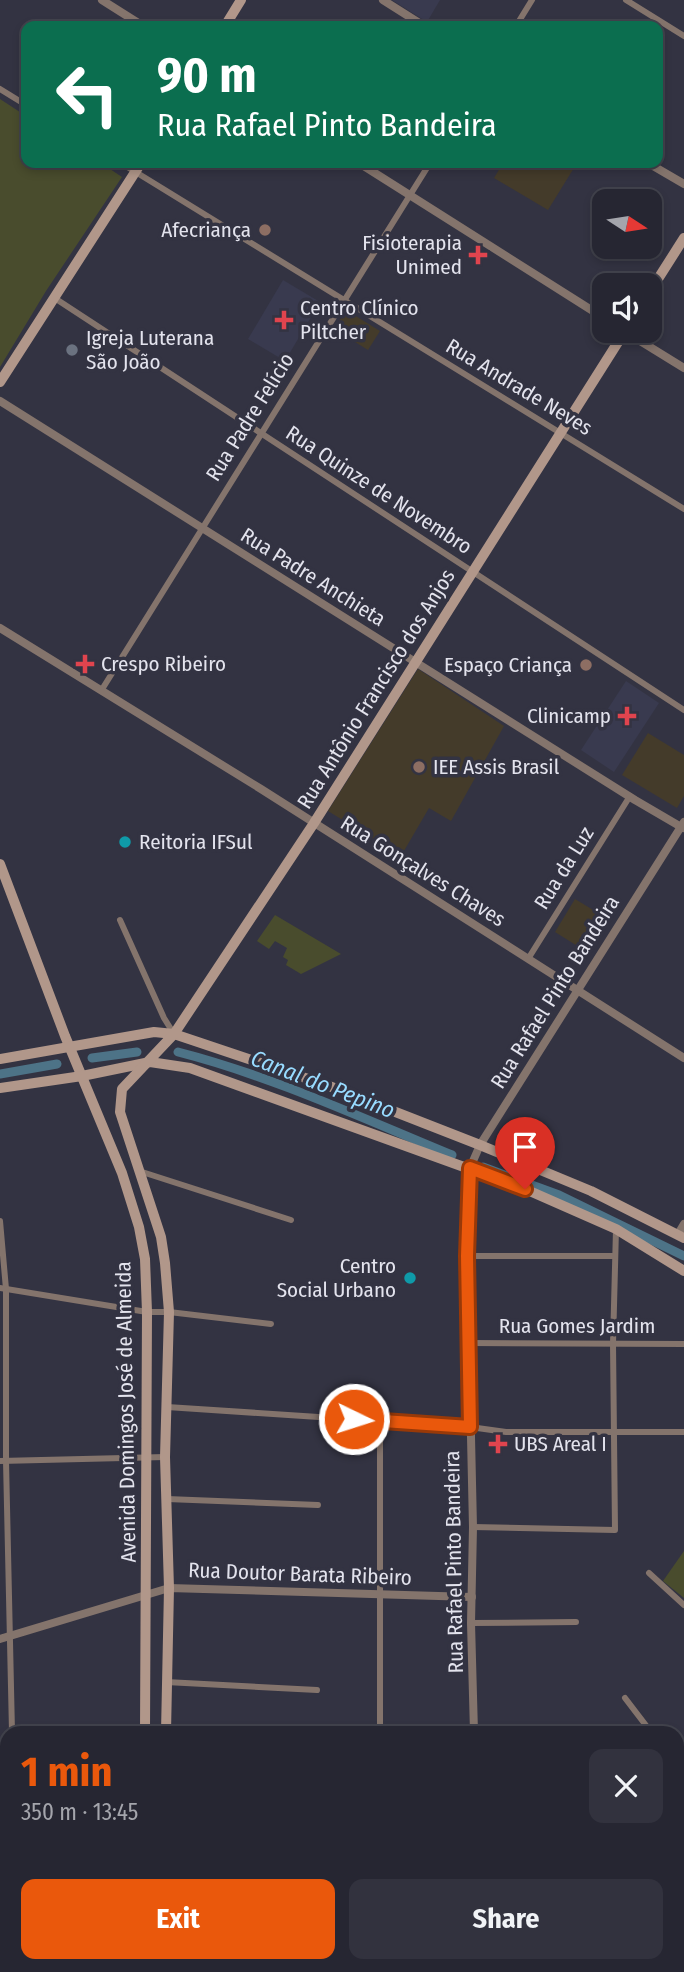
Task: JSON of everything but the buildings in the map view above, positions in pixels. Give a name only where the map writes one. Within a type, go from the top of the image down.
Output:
[{"type":"main road","points":[[228,21],[241,0]]},
{"type":"main road","points":[[0,382],[56,299],[137,168]]},
{"type":"main road","points":[[662,273],[684,238]]},
{"type":"main road","name":"Rua Antônio Francisco dos Anjos","points":[[150,1062],[174,1034],[314,823],[617,343]]},
{"type":"main road","name":"Avenida Domingos José de Almeida","points":[[0,864],[3,882],[122,1173],[139,1227],[145,1259],[145,1726]]},
{"type":"main road","points":[[0,1059],[154,1032],[174,1034],[328,1086],[480,1145],[591,1191],[681,1236]]},
{"type":"main road","points":[[0,1088],[82,1076],[150,1062],[190,1068],[470,1168],[616,1229],[684,1271]]},
{"type":"main road","name":"Avenida Domingos José de Almeida","points":[[150,1062],[122,1089],[120,1112],[161,1237],[169,1312],[165,1457],[169,1588],[166,1726]]},
{"type":"street","points":[[102,0],[135,21]]},
{"type":"street","points":[[383,0],[416,21]]},
{"type":"street","points":[[519,21],[532,0]]},
{"type":"street","points":[[626,0],[660,21]]},
{"type":"street","points":[[663,23],[684,36]]},
{"type":"street","points":[[0,89],[21,102]]},
{"type":"street","name":"Rua Andrade Neves","points":[[140,168],[344,301],[684,509]]},
{"type":"street","points":[[367,168],[592,310]]},
{"type":"street","name":"Rua Padre Felício","points":[[101,691],[427,168]]},
{"type":"street","points":[[657,168],[684,184]]},
{"type":"street","name":"Rua Quinze de Novembro","points":[[56,299],[684,710]]},
{"type":"street","points":[[644,343],[684,368]]},
{"type":"street","name":"Rua Padre Anchieta","points":[[0,401],[630,796],[683,825]]},
{"type":"street","name":"Rua Gonçalves Chaves","points":[[0,628],[684,1058]]},
{"type":"street","name":"Rua da Luz","points":[[528,959],[630,796]]},
{"type":"street","name":"Rua Rafael Pinto Bandeira","points":[[474,1726],[467,1256],[470,1168],[480,1145],[683,825]]},
{"type":"street","points":[[120,920],[164,1018],[174,1034]]},
{"type":"street","points":[[139,1170],[290,1220]]},
{"type":"street","points":[[0,1221],[3,1289],[3,1461],[12,1726]]},
{"type":"street","points":[[681,1236],[684,1224]]},
{"type":"street","points":[[472,1527],[615,1530],[613,1343],[616,1229]]},
{"type":"street","points":[[467,1256],[614,1256]]},
{"type":"street","points":[[3,1289],[147,1312],[169,1312],[271,1324]]},
{"type":"street","name":"Rua Gomes Jardim","points":[[469,1343],[684,1344]]},
{"type":"street","points":[[167,1407],[470,1427],[506,1432],[684,1432]]},
{"type":"street","points":[[380,1421],[380,1726]]},
{"type":"street","points":[[3,1461],[165,1457]]},
{"type":"street","points":[[167,1499],[318,1505]]},
{"type":"street","points":[[649,1573],[684,1605]]},
{"type":"street","name":"Rua Doutor Barata Ribeiro","points":[[0,1639],[169,1588],[472,1597]]},
{"type":"street","points":[[471,1623],[576,1622]]},
{"type":"street","points":[[166,1682],[317,1690]]},
{"type":"street","points":[[625,1698],[646,1726]]},
{"type":"shaded area","points":[[392,0],[440,0],[425,21]]},
{"type":"shaded area","points":[[500,168],[574,168],[548,210],[494,178]]},
{"type":"shaded area","name":"Centro Clínico Piltcher","points":[[283,280],[320,302],[285,361],[248,339]]},
{"type":"shaded area","points":[[346,310],[380,331],[368,350],[334,329]]},
{"type":"shaded area","name":"IEE Assis Brasil","points":[[418,669],[504,726],[451,821],[429,808],[401,856],[328,811]]},
{"type":"shaded area","name":"Clinicamp","points":[[626,681],[659,703],[614,772],[581,750]]},
{"type":"shaded area","points":[[648,733],[684,755],[684,796],[677,808],[622,775]]},
{"type":"shaded area","points":[[575,899],[608,919],[587,952],[555,932]]},
{"type":"green space","points":[[0,99],[21,113],[21,168],[108,168],[122,177],[46,291],[0,367]]},
{"type":"green space","points":[[275,915],[341,954],[301,974],[286,965],[288,960],[283,957],[287,948],[275,941],[269,949],[257,941]]},
{"type":"green space","points":[[684,1551],[684,1598],[663,1581]]},
{"type":"waterway","name":"Canal do Pepino","points":[[92,1058],[137,1052]]},
{"type":"waterway","name":"Canal do Pepino","points":[[178,1052],[282,1085],[452,1155]]},
{"type":"waterway","name":"Canal do Pepino","points":[[0,1074],[57,1064]]},
{"type":"waterway","name":"Canal do Pepino","points":[[483,1167],[559,1195],[684,1256]]},
{"type":"place","name":"Afecriança","points":[[265,230]]},
{"type":"place","name":"Fisioterapia Unimed","points":[[478,255]]},
{"type":"place","name":"Centro Clínico Piltcher","points":[[284,320]]},
{"type":"place","name":"Igreja Luterana São João","points":[[72,350]]},
{"type":"place","name":"Crespo Ribeiro","points":[[85,664]]},
{"type":"place","name":"Espaço Criança","points":[[586,665]]},
{"type":"place","name":"Clinicamp","points":[[627,716]]},
{"type":"place","name":"IEE Assis Brasil","points":[[419,767]]},
{"type":"place","name":"Reitoria IFSul","points":[[125,842]]},
{"type":"place","name":"Centro Social Urbano","points":[[410,1278]]},
{"type":"place","name":"UBS Areal I","points":[[498,1444]]},
{"type":"route","points":[[354,1419],[470,1427],[467,1256],[470,1168],[525,1189]]}]
